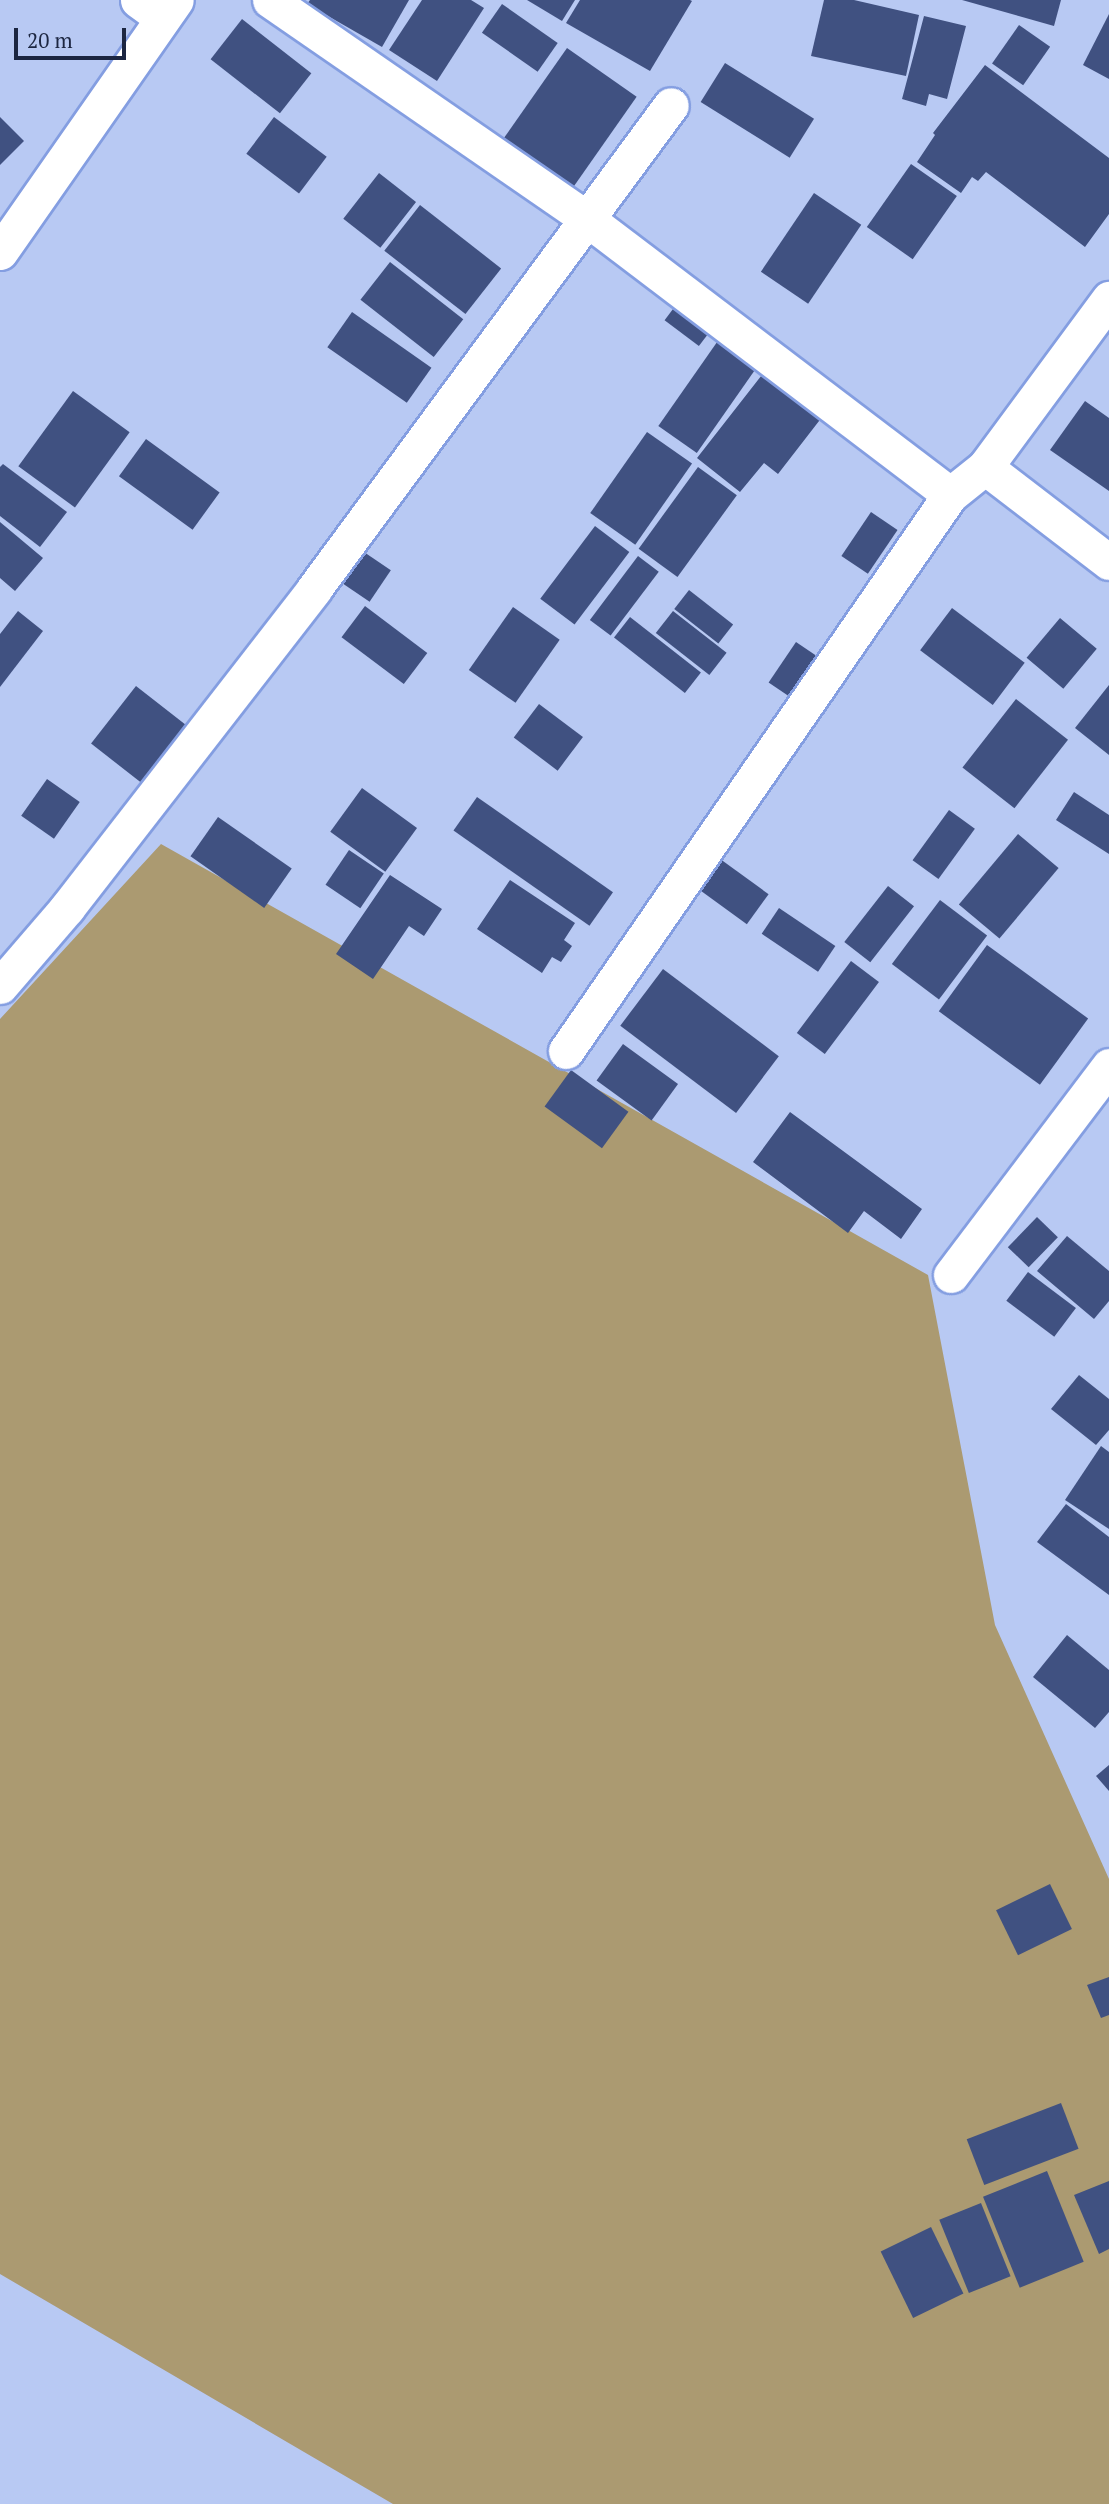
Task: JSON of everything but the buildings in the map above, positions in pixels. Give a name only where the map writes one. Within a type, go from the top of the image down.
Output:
[{"type":"street","points":[[270,0],[587,219],[950,495]]},
{"type":"street","points":[[0,252],[159,6]]},
{"type":"street","points":[[0,986],[67,908],[314,589],[671,105]]},
{"type":"street","points":[[566,1051],[950,495],[985,467],[1109,299]]},
{"type":"street","points":[[985,467],[1109,562]]},
{"type":"street","points":[[951,1275],[1109,1066]]},
{"type":"shaded area","points":[[161,844],[928,1275],[995,1625],[1109,1879],[1109,2504],[393,2504],[0,2274],[0,1019]]}]
